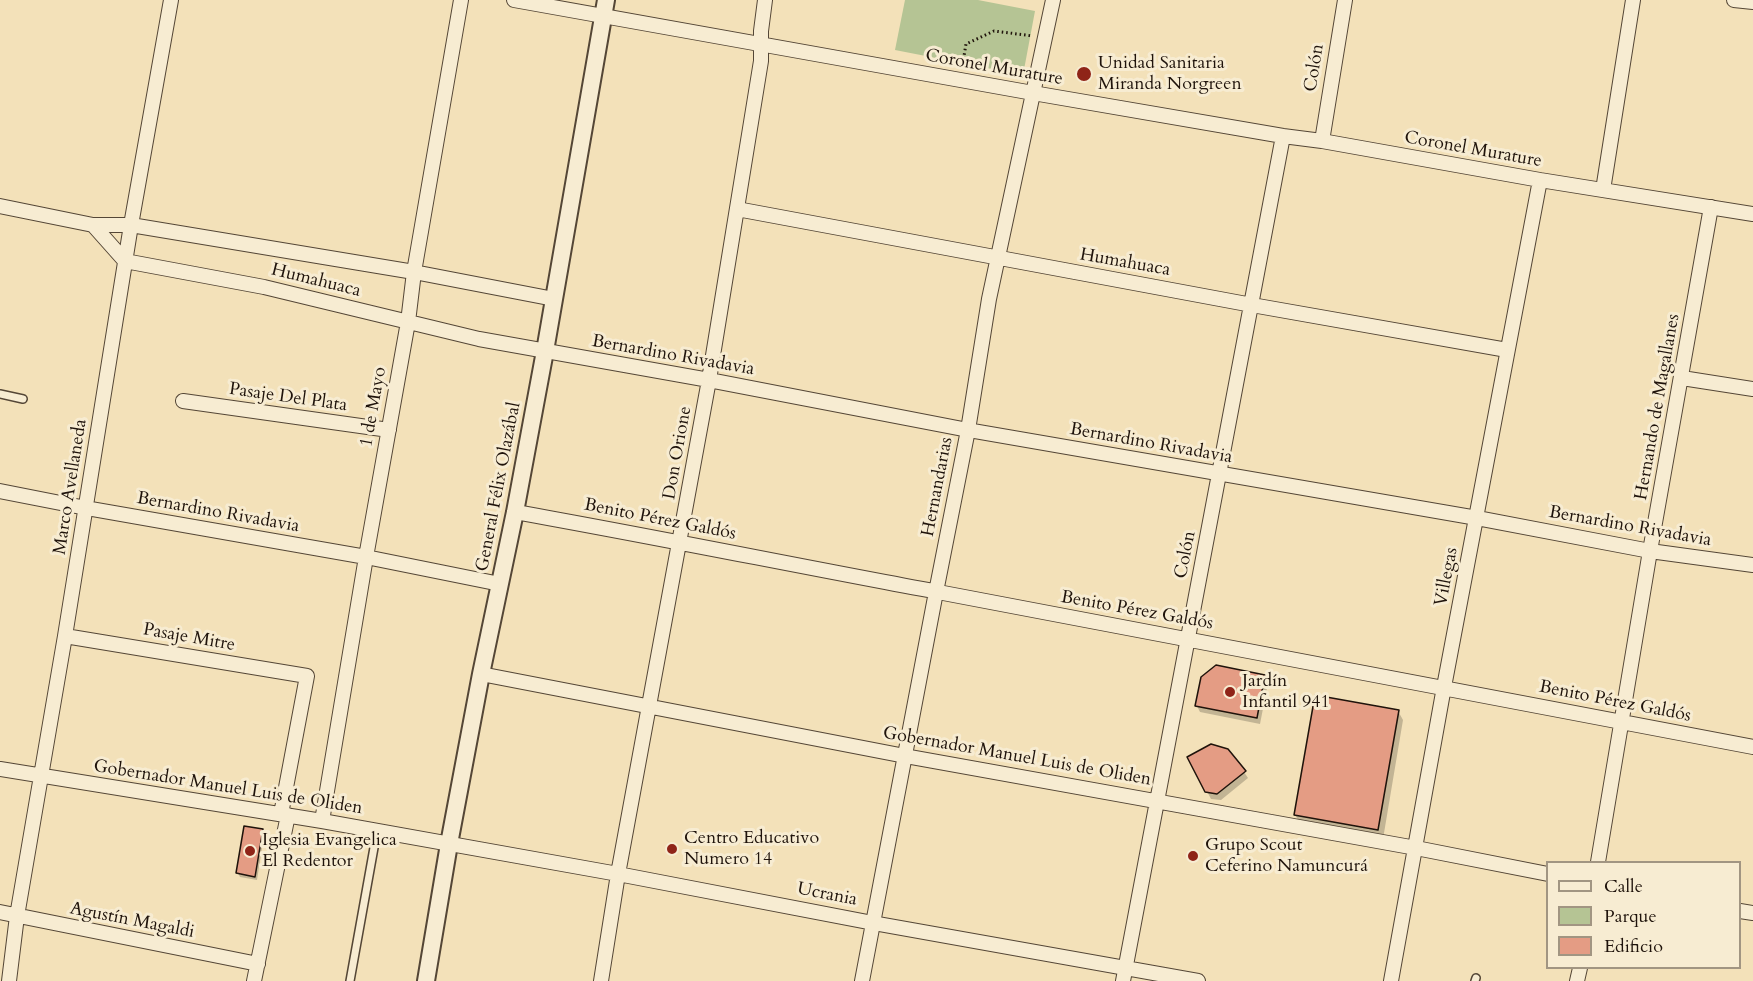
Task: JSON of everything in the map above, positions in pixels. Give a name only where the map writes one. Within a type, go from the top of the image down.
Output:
[{"type":"street","name":"Marco Avellaneda","points":[[9,981],[40,777],[125,261],[171,0]]},
{"type":"street","name":"1 de Mayo","points":[[322,821],[461,0]]},
{"type":"street","name":"Coronel Murature","points":[[514,0],[605,8],[761,44],[959,80],[1540,180],[1753,214]]},
{"type":"street","name":"Don Orione","points":[[601,981],[618,874],[709,380],[761,61],[761,31],[765,0]]},
{"type":"street","name":"Hernandarias","points":[[862,981],[968,430],[989,299],[1053,0]]},
{"type":"street","name":"Colón","points":[[1322,141],[1345,0]]},
{"type":"street","points":[[1603,190],[1633,0]]},
{"type":"street","points":[[1734,0],[1753,2]]},
{"type":"street","name":"General Félix Olazábal","points":[[426,981],[481,674],[515,512],[545,351],[605,8]]},
{"type":"street","name":"Colón","points":[[1124,974],[1159,801],[1283,136]]},
{"type":"street","name":"Villegas","points":[[1391,981],[1540,180]]},
{"type":"street","name":"Humahuaca","points":[[0,206],[93,225],[131,225],[414,272],[554,299]]},
{"type":"street","name":"Hernando de Magallanes","points":[[1598,861],[1711,207]]},
{"type":"street","name":"Humahuaca","points":[[737,209],[1507,350]]},
{"type":"street","points":[[93,225],[125,261]]},
{"type":"street","name":"Humahuaca","points":[[125,261],[264,287],[479,339],[545,351]]},
{"type":"street","name":"Bernardino Rivadavia","points":[[545,351],[968,430],[1477,518],[1650,551],[1753,565]]},
{"type":"street","points":[[1682,378],[1753,389]]},
{"type":"street","name":"Pasaje Del Plata","points":[[183,401],[389,430]]},
{"type":"street","name":"Bernardino Rivadavia","points":[[0,491],[366,557],[500,584]]},
{"type":"street","name":"Benito Pérez Galdós","points":[[515,512],[680,541],[936,592],[1189,638],[1753,747]]},
{"type":"street","name":"Pasaje Mitre","points":[[65,636],[307,676],[285,815]]},
{"type":"street","name":"Gobernador Manuel Luis de Oliden","points":[[481,674],[905,756],[1546,874]]},
{"type":"street","name":"Gobernador Manuel Luis de Oliden","points":[[0,769],[449,844]]},
{"type":"street","points":[[254,981],[285,815]]},
{"type":"street","name":"Ucrania","points":[[449,844],[873,922],[1124,974],[1198,981]]},
{"type":"street","name":"Agustín Magaldi","points":[[0,912],[258,964]]},
{"type":"lane","points":[[0,394],[23,399]]},
{"type":"lane","points":[[350,981],[377,831]]},
{"type":"path","points":[[959,80],[966,44],[994,31],[1044,37]]},
{"type":"green space","points":[[905,0],[978,0],[1035,11],[1023,75],[895,50]]},
{"type":"building","name":"Jardín Infantil 941","points":[[1216,665],[1265,675],[1257,718],[1195,706],[1201,677]]},
{"type":"building","points":[[1315,695],[1399,710],[1378,830],[1294,815]]},
{"type":"building","points":[[1211,744],[1228,749],[1246,771],[1217,794],[1205,792],[1187,757]]},
{"type":"building","name":"Iglesia Evangelica El Redentor","points":[[244,826],[263,829],[255,877],[236,873]]},
{"type":"place","name":"Unidad Sanitaria Miranda Norgreen","points":[[1084,74]]},
{"type":"place","name":"Jardín Infantil 941","points":[[1230,692]]},
{"type":"place","name":"Centro Educativo Numero 14","points":[[672,849]]},
{"type":"place","name":"Iglesia Evangelica El Redentor","points":[[250,851]]},
{"type":"place","name":"Grupo Scout Ceferino Namuncurá","points":[[1193,856]]}]
